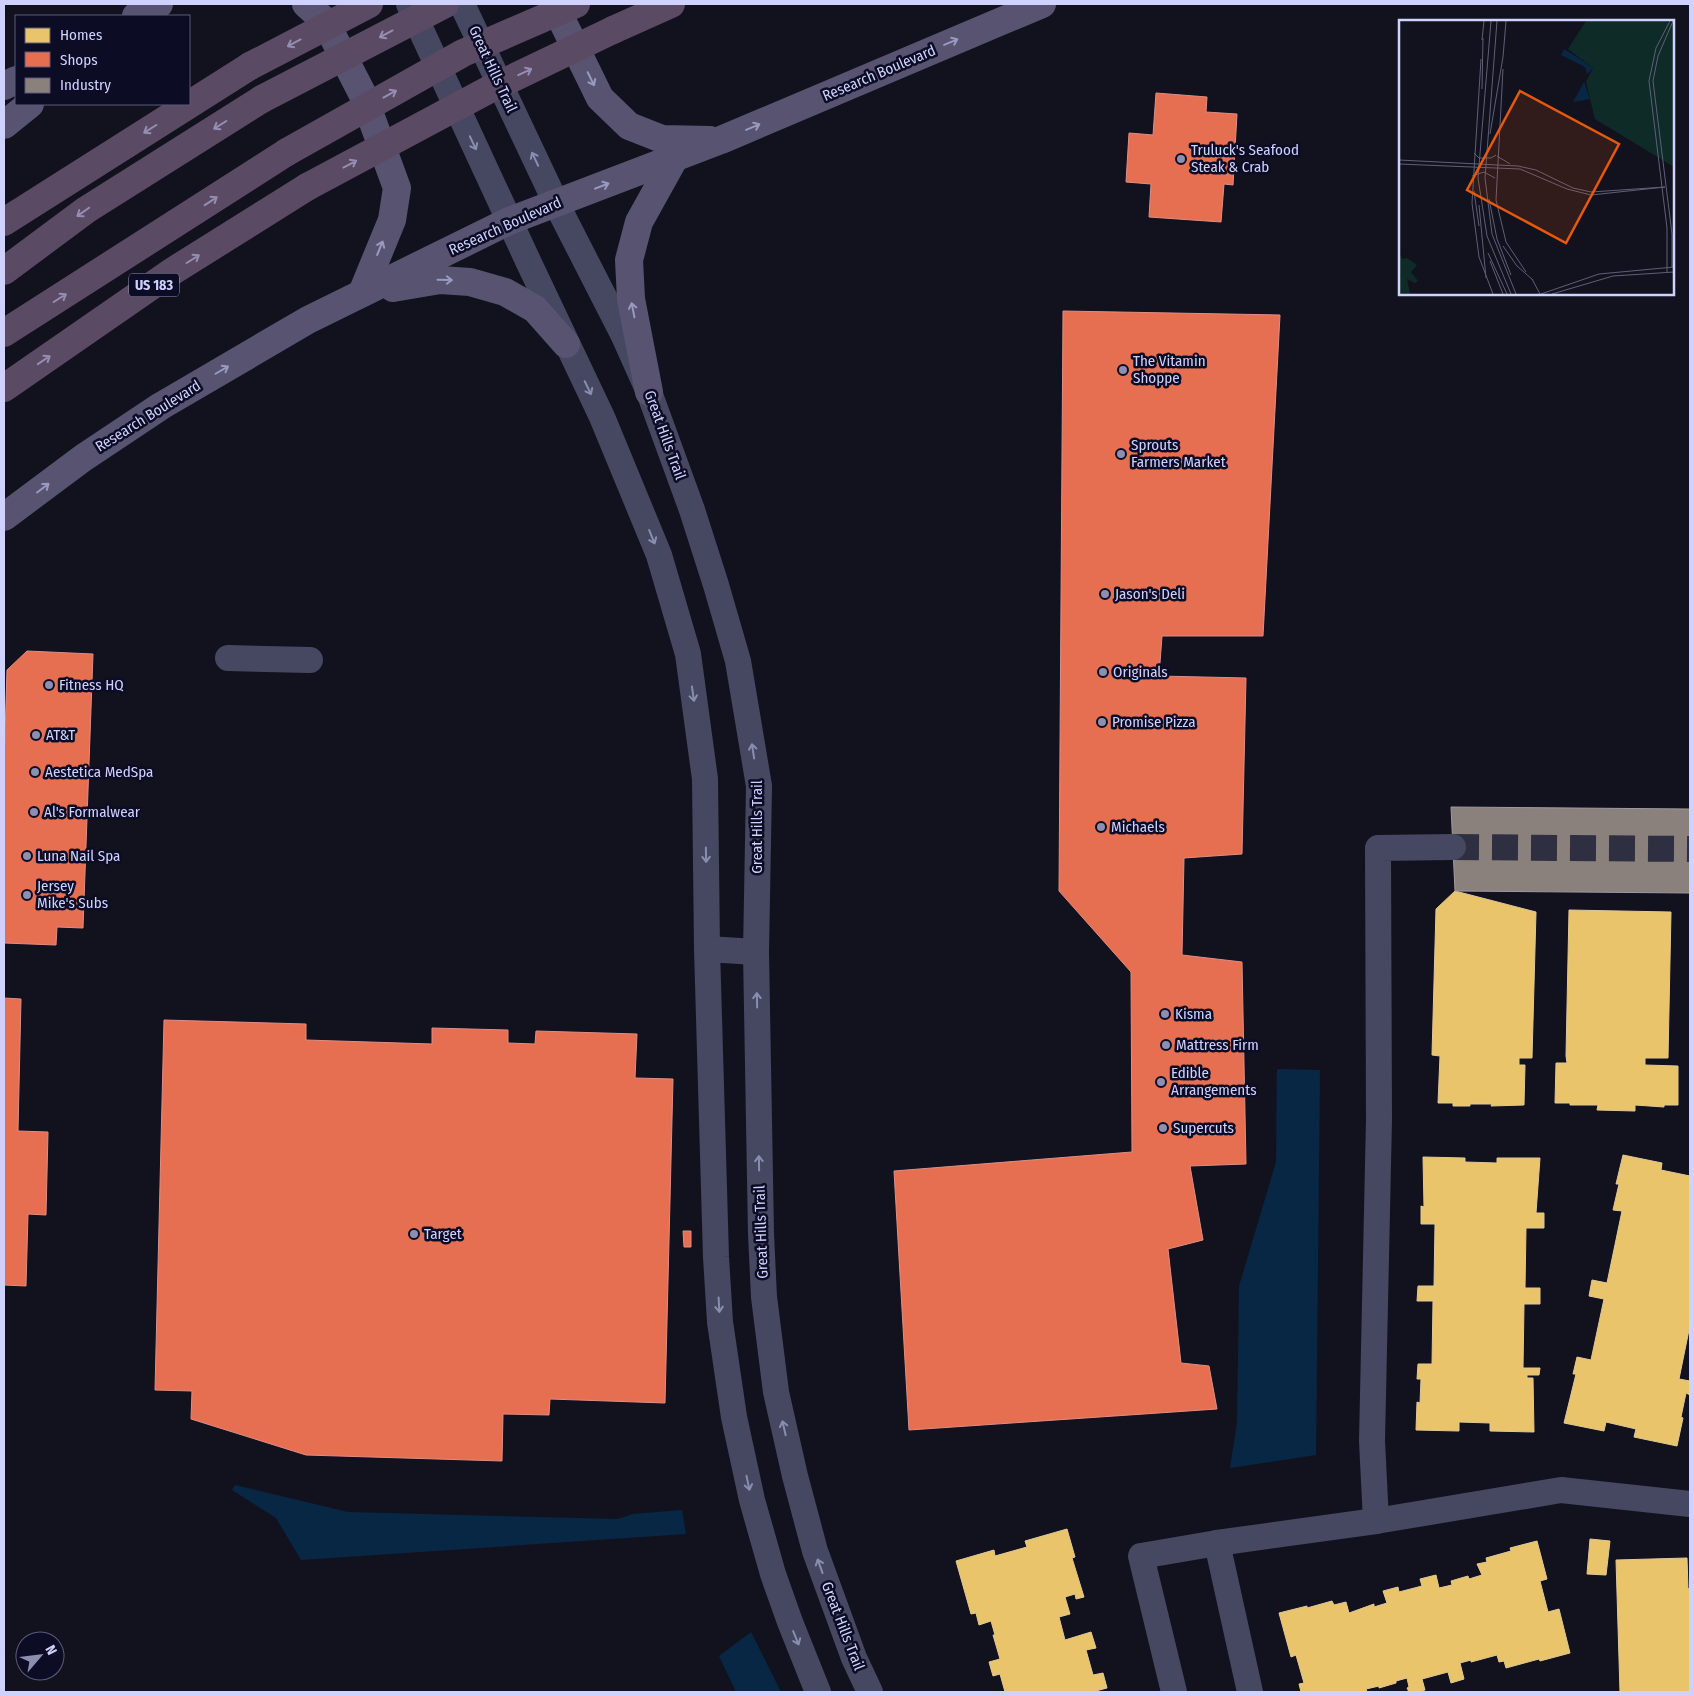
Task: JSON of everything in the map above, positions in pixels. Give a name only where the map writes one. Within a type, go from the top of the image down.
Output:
[{"type":"highway","points":[[190,104],[250,66],[368,4]]},
{"type":"highway","points":[[4,271],[86,210],[262,100],[445,4]]},
{"type":"highway","points":[[4,333],[287,152],[463,53],[576,4]]},
{"type":"highway","name":"US 183","points":[[4,388],[173,271],[307,187],[490,89],[664,7]]},
{"type":"highway","points":[[4,222],[188,105]]},
{"type":"main road","points":[[306,4],[325,21],[363,95],[397,188],[392,220],[362,293]]},
{"type":"main road","points":[[554,4],[600,98],[629,126],[662,139],[721,140]]},
{"type":"main road","name":"Research Boulevard","points":[[4,517],[83,458],[161,406],[308,320],[362,293],[509,221],[721,140],[1042,4]]},
{"type":"main road","points":[[4,125],[29,105]]},
{"type":"main road","points":[[649,392],[631,299],[629,260],[639,222],[674,159]]},
{"type":"main road","points":[[362,293],[440,280],[470,282],[504,292],[535,309],[566,344]]},
{"type":"street","points":[[409,4],[566,344],[602,416],[659,555],[688,654],[705,779],[707,949],[716,1257],[720,1322],[734,1417],[752,1500],[776,1582],[818,1692]]},
{"type":"street","name":"Great Hills Trail","points":[[462,4],[556,203],[623,334],[649,392],[695,520],[738,661],[758,786],[756,952],[761,1234],[764,1297],[776,1392],[795,1476],[815,1551],[854,1658],[870,1692]]},
{"type":"street","points":[[228,658],[310,660]]},
{"type":"street","points":[[1376,1521],[1372,1441],[1379,1119],[1378,848],[1453,847]]},
{"type":"street","points":[[707,949],[756,952]]},
{"type":"street","points":[[1174,1692],[1141,1556],[1217,1543],[1376,1521],[1561,1490],[1690,1504]]},
{"type":"street","points":[[1217,1543],[1250,1692]]},
{"type":"water","points":[[1277,1069],[1320,1070],[1316,1455],[1230,1468],[1237,1422],[1239,1286],[1276,1162]]},
{"type":"water","points":[[235,1485],[348,1512],[618,1519],[633,1514],[682,1510],[686,1534],[301,1560],[276,1518],[232,1490]]},
{"type":"water","points":[[751,1632],[781,1692],[736,1692],[719,1656]]},
{"type":"building: Homes","points":[[1455,891],[1536,912],[1532,1058],[1519,1058],[1519,1065],[1525,1065],[1524,1105],[1491,1106],[1492,1104],[1470,1104],[1470,1106],[1453,1106],[1453,1103],[1438,1103],[1440,1056],[1432,1055],[1436,909]]},
{"type":"building: Homes","points":[[1569,910],[1671,912],[1668,1058],[1645,1058],[1645,1065],[1678,1066],[1678,1105],[1664,1105],[1664,1107],[1635,1105],[1635,1111],[1597,1110],[1598,1105],[1555,1103],[1556,1063],[1567,1063]]},
{"type":"building: Homes","points":[[1623,1155],[1662,1163],[1661,1170],[1690,1176],[1690,1325],[1679,1379],[1690,1381],[1690,1395],[1686,1393],[1677,1446],[1634,1437],[1636,1429],[1606,1422],[1604,1431],[1564,1423],[1576,1374],[1573,1374],[1577,1357],[1591,1360],[1604,1299],[1589,1296],[1592,1280],[1607,1283],[1622,1211],[1613,1210],[1619,1184],[1616,1184]]},
{"type":"building: Homes","points":[[1423,1157],[1465,1158],[1465,1162],[1497,1163],[1497,1158],[1540,1158],[1536,1213],[1544,1213],[1544,1228],[1526,1228],[1525,1288],[1540,1288],[1540,1304],[1524,1304],[1523,1368],[1540,1368],[1539,1375],[1527,1375],[1527,1378],[1533,1378],[1534,1432],[1490,1431],[1490,1423],[1459,1422],[1459,1431],[1416,1430],[1417,1402],[1420,1403],[1421,1379],[1417,1379],[1418,1364],[1432,1364],[1433,1301],[1417,1301],[1418,1286],[1434,1286],[1435,1224],[1421,1224],[1421,1206],[1424,1207]]},
{"type":"building: Homes","points":[[1067,1529],[1075,1557],[1072,1558],[1084,1597],[1076,1599],[1075,1594],[1065,1597],[1070,1614],[1059,1617],[1065,1640],[1091,1632],[1096,1648],[1086,1650],[1093,1675],[1103,1673],[1107,1688],[1092,1692],[1005,1692],[1000,1674],[993,1676],[989,1662],[1000,1659],[991,1621],[979,1625],[976,1613],[971,1614],[956,1561],[994,1550],[995,1556],[1027,1547],[1025,1541]]},
{"type":"building: Homes","points":[[1590,1539],[1610,1541],[1606,1575],[1587,1574]]},
{"type":"building: Homes","points":[[1537,1541],[1547,1579],[1540,1581],[1548,1612],[1559,1609],[1570,1653],[1506,1668],[1504,1661],[1499,1662],[1497,1655],[1471,1662],[1471,1660],[1460,1663],[1464,1679],[1451,1683],[1448,1672],[1422,1679],[1425,1690],[1416,1692],[1409,1692],[1407,1678],[1379,1688],[1379,1686],[1366,1689],[1367,1692],[1301,1692],[1299,1684],[1304,1683],[1296,1655],[1291,1657],[1279,1613],[1332,1601],[1334,1605],[1346,1602],[1349,1613],[1374,1604],[1374,1607],[1387,1603],[1383,1591],[1398,1587],[1399,1592],[1422,1586],[1420,1579],[1436,1575],[1439,1588],[1452,1585],[1451,1581],[1468,1576],[1469,1579],[1482,1575],[1477,1564],[1487,1562],[1486,1558],[1511,1551],[1510,1548]]},
{"type":"building: Homes","points":[[1687,1558],[1688,1589],[1690,1588],[1690,1692],[1620,1692],[1616,1560]]},
{"type":"building: Shops","name":"Truluck's Seafood Steak & Crab","points":[[1156,93],[1207,97],[1206,112],[1237,114],[1233,185],[1224,184],[1221,222],[1149,217],[1151,184],[1126,182],[1129,133],[1153,135]]},
{"type":"building: Shops","points":[[1063,311],[1280,315],[1263,636],[1162,636],[1159,676],[1246,678],[1242,854],[1184,858],[1182,955],[1242,962],[1246,1164],[1190,1166],[1203,1240],[1168,1249],[1181,1363],[1209,1366],[1217,1409],[909,1430],[894,1171],[1132,1152],[1131,972],[1059,891]]},
{"type":"building: Shops","points":[[27,651],[93,654],[83,928],[57,927],[56,945],[4,943],[4,765],[7,670]]},
{"type":"building: Shops","points":[[4,998],[21,999],[18,1131],[48,1132],[46,1215],[28,1214],[26,1286],[4,1285]]},
{"type":"building: Shops","name":"Target","points":[[164,1020],[306,1024],[306,1040],[432,1044],[432,1028],[508,1030],[508,1043],[535,1044],[536,1031],[637,1034],[635,1078],[673,1079],[665,1403],[550,1399],[549,1415],[503,1414],[502,1461],[306,1455],[191,1419],[192,1391],[155,1390]]},
{"type":"building: Shops","points":[[683,1231],[691,1231],[691,1247],[684,1247]]},
{"type":"building: Industry","points":[[1451,807],[1690,809],[1690,893],[1455,891]]},
{"type":"tunnel","points":[[1453,847],[1690,849]]},
{"type":"place","name":"Truluck's Seafood Steak & Crab","points":[[1181,159]]},
{"type":"place","name":"The Vitamin Shoppe","points":[[1123,370]]},
{"type":"place","name":"Sprouts Farmers Market","points":[[1121,454]]},
{"type":"place","name":"Jason's Deli","points":[[1105,594]]},
{"type":"place","name":"Originals","points":[[1103,672]]},
{"type":"place","name":"Fitness HQ","points":[[49,685]]},
{"type":"place","name":"Promise Pizza","points":[[1102,722]]},
{"type":"place","name":"AT&T","points":[[36,735]]},
{"type":"place","name":"Aestetica MedSpa","points":[[35,772]]},
{"type":"place","name":"Al's Formalwear","points":[[34,812]]},
{"type":"place","name":"Michaels","points":[[1101,827]]},
{"type":"place","name":"Luna Nail Spa","points":[[27,856]]},
{"type":"place","name":"Jersey Mike's Subs","points":[[27,895]]},
{"type":"place","name":"Kisma","points":[[1165,1014]]},
{"type":"place","name":"Mattress Firm","points":[[1166,1045]]},
{"type":"place","name":"Edible Arrangements","points":[[1161,1082]]},
{"type":"place","name":"Supercuts","points":[[1163,1128]]},
{"type":"place","name":"Target","points":[[414,1234]]}]
